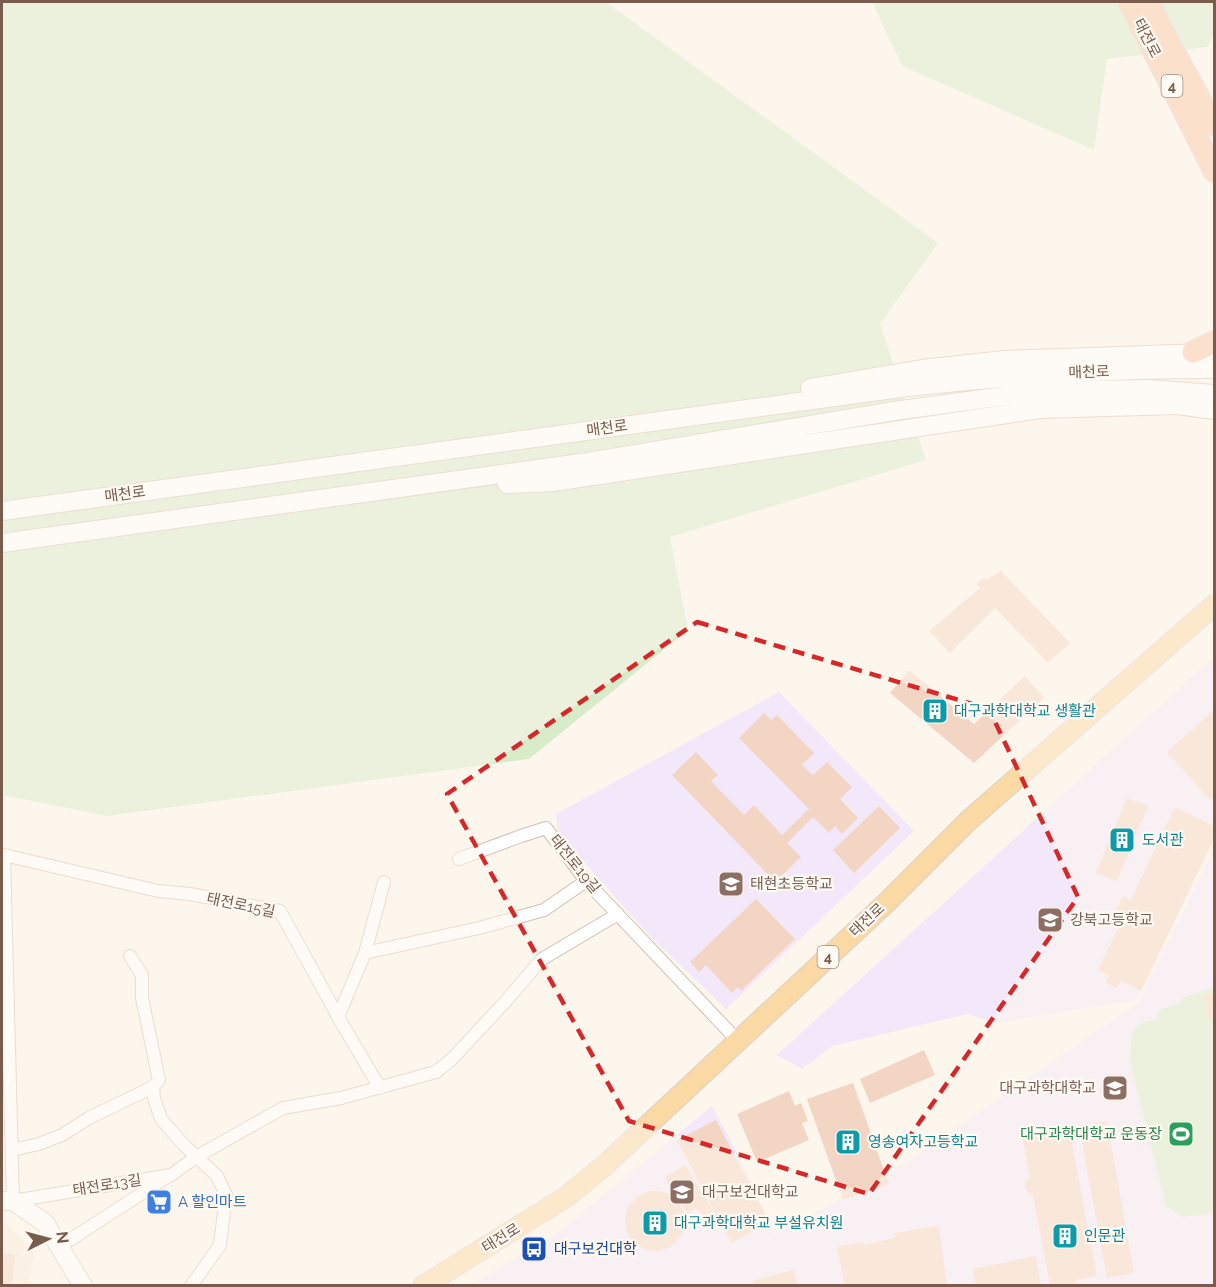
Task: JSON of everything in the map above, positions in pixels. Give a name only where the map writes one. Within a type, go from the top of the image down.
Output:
[{"type":"highway","name":"태전로","points":[[1129,2],[1215,171]]},
{"type":"highway","name":"태전로","points":[[1149,2],[1215,125]]},
{"type":"highway","points":[[1193,352],[1215,342]]},
{"type":"main road","points":[[436,452],[579,421],[737,401],[922,369],[1004,360],[1215,353]]},
{"type":"main road","name":"매천로","points":[[2,511],[908,387],[1039,382],[1157,369],[1215,369]]},
{"type":"main road","points":[[1039,382],[1215,394]]},
{"type":"main road","name":"매천로","points":[[2,543],[588,462],[894,411],[1039,382]]},
{"type":"main road","points":[[412,486],[553,482],[1040,409],[1178,405],[1215,411]]},
{"type":"main road","name":"태전로","points":[[423,1286],[566,1197],[604,1166],[885,904],[968,821],[1215,604]]},
{"type":"main road","points":[[7,1201],[45,1223],[83,1286]]},
{"type":"street","name":"태전로19길","points":[[459,860],[546,828],[586,881],[739,1042]]},
{"type":"street","name":"태전로15길","points":[[12,1150],[4,855],[158,891],[190,894],[280,911],[380,1088]]},
{"type":"street","points":[[364,953],[479,928],[544,910],[586,881]]},
{"type":"street","points":[[338,1017],[364,953],[384,882]]},
{"type":"street","points":[[196,1157],[282,1108],[341,1098],[436,1072],[452,1059],[506,1002],[542,959],[618,914]]},
{"type":"street","points":[[7,1201],[12,1150],[39,1144],[62,1134],[153,1087],[159,1080],[142,998],[142,975],[130,956]]},
{"type":"street","points":[[153,1087],[161,1119],[217,1176],[226,1195],[220,1245],[191,1286]]},
{"type":"street","name":"태전로13길","points":[[7,1201],[171,1175],[196,1157]]},
{"type":"street","points":[[59,1247],[171,1175]]},
{"type":"highlighted area","points":[[697,622],[989,709],[1078,897],[869,1194],[629,1121],[447,794]]},
{"type":"shaded area","name":"강북고등학교","points":[[1214,657],[1214,839],[1136,1000],[996,1023],[967,1014],[833,1046],[802,1069],[777,1055]]},
{"type":"shaded area","name":"태현초등학교","points":[[779,692],[914,831],[726,1009],[649,935],[558,833],[556,814]]},
{"type":"shaded area","name":"대구과학대학교","points":[[1214,848],[1214,1285],[470,1286],[563,1229],[712,1106],[738,1154],[775,1234],[891,1173],[1138,1003]]},
{"type":"shaded area","points":[[2,1224],[6,1224],[34,1251],[29,1285],[2,1286]]},
{"type":"green space","points":[[2,2],[606,2],[938,243],[880,324],[926,460],[670,537],[688,630],[529,759],[107,816],[2,795]]},
{"type":"green space","points":[[872,2],[1214,2],[1214,33],[1208,47],[1107,59],[1094,150],[902,66]]},
{"type":"green space","name":"대구과학대학교 운동장","points":[[1214,987],[1214,1213],[1183,1217],[1166,1206],[1130,1062],[1131,1036],[1136,1027],[1143,1022],[1158,1019],[1157,1011],[1180,1003],[1182,998]]},
{"type":"building","name":"대구과학대학교 생활관","points":[[1001,571],[1070,643],[1048,663],[995,608],[950,653],[929,631],[980,588],[976,584],[984,577],[987,580]]},
{"type":"building","name":"대구과학대학교 생활관","points":[[909,670],[974,724],[1025,676],[1044,698],[974,763],[890,693]]},
{"type":"building","points":[[1214,710],[1214,796],[1210,800],[1167,752]]},
{"type":"building","points":[[764,713],[771,720],[777,715],[814,753],[802,765],[813,775],[827,762],[852,787],[840,799],[858,818],[842,834],[835,826],[829,833],[813,817],[787,843],[801,857],[775,882],[672,775],[696,752],[718,775],[711,781],[744,815],[754,805],[782,835],[809,809],[739,738]]},
{"type":"building","name":"도서관","points":[[1127,798],[1148,806],[1117,881],[1096,873]]},
{"type":"building","points":[[879,806],[900,828],[854,873],[833,850]]},
{"type":"building","points":[[1175,807],[1214,826],[1214,839],[1141,991],[1121,981],[1117,988],[1106,983],[1109,976],[1098,970],[1119,926],[1111,921],[1123,896],[1131,900]]},
{"type":"building","points":[[756,899],[795,939],[741,991],[738,987],[732,993],[706,965],[699,972],[690,962]]},
{"type":"building","points":[[1214,993],[1214,1020],[1209,1021],[1204,995]]},
{"type":"building","name":"영송여자고등학교","points":[[924,1050],[935,1075],[870,1103],[860,1079]]},
{"type":"building","name":"영송여자고등학교","points":[[853,1083],[889,1184],[843,1200],[807,1099]]},
{"type":"building","points":[[789,1091],[795,1106],[801,1103],[808,1121],[802,1123],[809,1140],[757,1162],[737,1114]]},
{"type":"building","points":[[716,1120],[770,1223],[731,1243],[677,1140]]},
{"type":"building","name":"인문관","points":[[1107,1121],[1134,1273],[1107,1278],[1079,1126]]},
{"type":"building","name":"인문관","points":[[1069,1127],[1097,1276],[1076,1280],[1077,1284],[1050,1286],[1033,1195],[1025,1188],[1026,1181],[1030,1177],[1022,1135]]},
{"type":"building","points":[[685,1165],[715,1214],[705,1220],[697,1208],[688,1214],[665,1177]]},
{"type":"building","name":"대구과학대학교 부설유치원","points":[[649,1191],[661,1191],[672,1196],[680,1204],[685,1221],[683,1233],[672,1246],[661,1251],[649,1251],[638,1246],[630,1238],[625,1227],[625,1215],[630,1204],[638,1196]]},
{"type":"building","points":[[939,1226],[947,1286],[845,1286],[837,1247],[862,1242],[864,1245],[895,1238],[894,1233]]},
{"type":"building","points":[[2,1254],[15,1255],[12,1286],[2,1286]]},
{"type":"building","points":[[1036,1256],[1041,1286],[976,1286],[973,1269]]},
{"type":"building","points":[[794,1270],[798,1286],[754,1286],[753,1281]]},
{"type":"place","name":"대구과학대학교 생활관","points":[[935,711]]},
{"type":"place","name":"도서관","points":[[1122,840]]},
{"type":"place","name":"태현초등학교","points":[[731,884]]},
{"type":"place","name":"강북고등학교","points":[[1050,920]]},
{"type":"place","name":"대구과학대학교","points":[[1115,1088]]},
{"type":"place","name":"대구과학대학교 운동장","points":[[1181,1134]]},
{"type":"place","name":"영송여자고등학교","points":[[848,1142]]},
{"type":"place","name":"대구보건대학교","points":[[682,1192]]},
{"type":"place","name":"A 할인마트","points":[[159,1202]]},
{"type":"place","name":"대구과학대학교 부설유치원","points":[[655,1223]]},
{"type":"place","name":"인문관","points":[[1065,1236]]},
{"type":"place","name":"대구보건대학","points":[[534,1249]]}]
